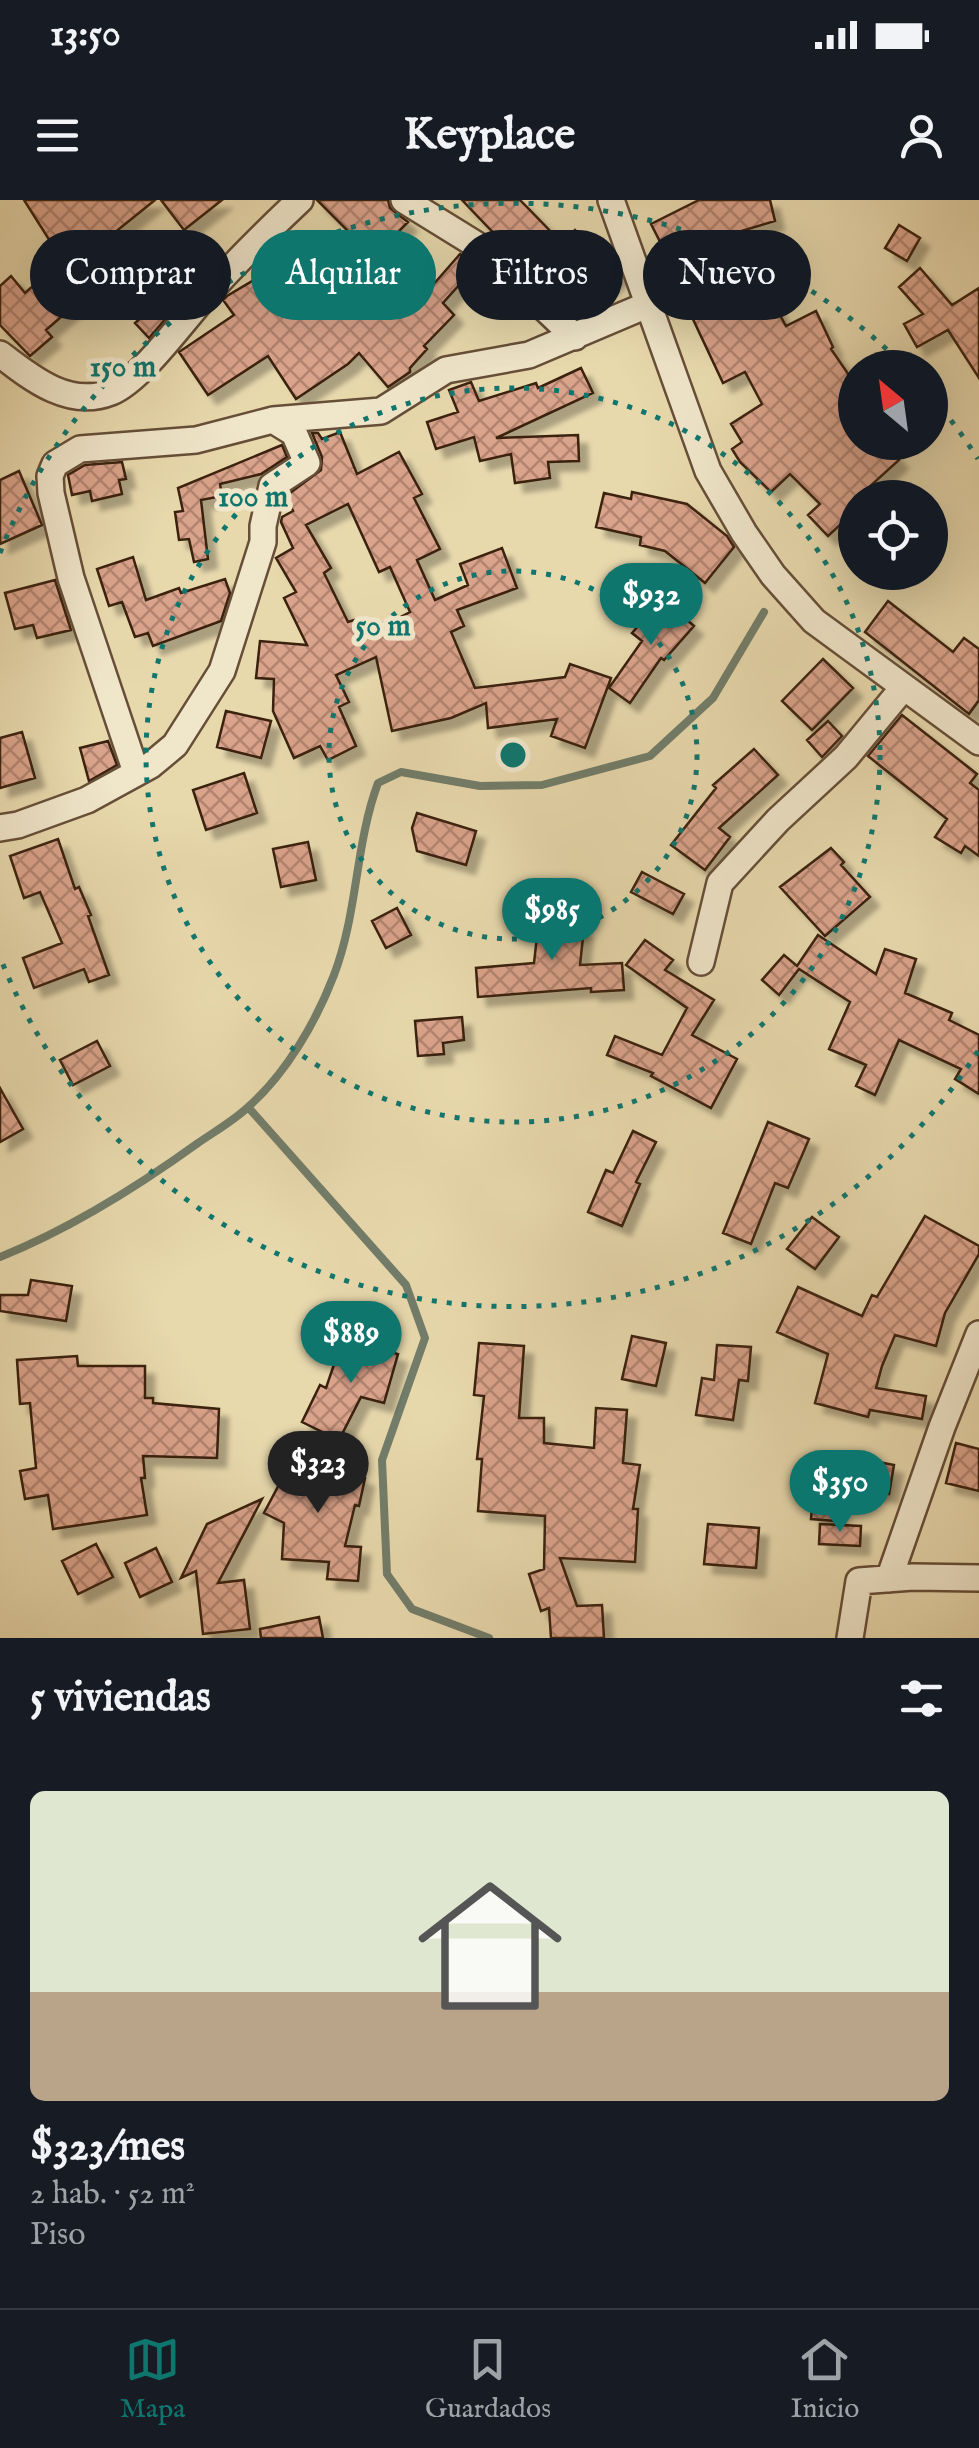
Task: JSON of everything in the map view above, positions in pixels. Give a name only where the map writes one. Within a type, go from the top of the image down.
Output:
[{"type":"street","points":[[0,354],[39,384],[70,396],[108,394],[128,382],[207,294],[300,200]]},
{"type":"street","points":[[404,200],[480,247],[575,337]]},
{"type":"street","points":[[610,200],[643,294]]},
{"type":"street","points":[[136,772],[71,578],[50,476],[55,464],[80,449],[196,440],[274,420],[381,412],[446,370],[515,358],[643,307]]},
{"type":"street","points":[[653,320],[708,470],[773,574],[814,620],[979,742]]},
{"type":"street","points":[[0,828],[86,800],[151,765],[175,745],[222,671],[263,542],[262,526],[272,486],[306,463],[294,433],[274,420]]},
{"type":"street","points":[[701,962],[720,884],[846,756],[903,688]]},
{"type":"street","points":[[889,1579],[979,1334]]},
{"type":"street","points":[[850,1638],[859,1581],[979,1578]]},
{"type":"building","points":[[24,200],[155,200],[118,230],[43,230]]},
{"type":"building","points":[[161,200],[222,200],[184,230]]},
{"type":"building","points":[[317,200],[388,200],[390,208],[408,222],[400,230],[347,230]]},
{"type":"building","points":[[462,200],[520,200],[549,230],[491,230]]},
{"type":"building","points":[[699,200],[770,200],[775,221],[745,230],[654,230],[651,224]]},
{"type":"building","points":[[899,225],[920,238],[907,261],[885,248]]},
{"type":"building","points":[[456,259],[456,288],[443,303],[454,315],[424,346],[427,349],[410,372],[388,387],[359,353],[296,399],[268,356],[208,395],[179,352],[231,320],[231,294],[251,282],[251,320],[436,320],[436,281]]},
{"type":"building","points":[[920,268],[952,305],[979,288],[979,378],[948,330],[917,347],[904,324],[923,314],[899,287]]},
{"type":"building","points":[[11,276],[25,293],[30,289],[30,320],[58,320],[46,330],[52,337],[30,356],[0,325],[0,286]]},
{"type":"building","points":[[816,311],[838,359],[838,460],[899,460],[877,480],[838,480],[838,527],[828,536],[808,515],[820,504],[790,474],[771,492],[740,462],[732,449],[742,442],[731,424],[762,404],[745,372],[723,383],[693,320],[783,320],[786,326],[798,320],[811,320],[811,314]]},
{"type":"building","points":[[138,320],[165,320],[149,338],[135,323]]},
{"type":"building","points":[[581,368],[593,393],[496,438],[578,435],[579,461],[548,462],[550,478],[515,483],[511,454],[480,461],[474,437],[436,449],[427,422],[458,412],[449,390],[471,382],[479,401],[536,383],[538,388]]},
{"type":"building","points":[[340,432],[357,474],[399,452],[422,494],[414,498],[440,549],[417,560],[435,600],[468,585],[460,564],[502,548],[517,588],[457,610],[464,626],[451,632],[475,688],[565,677],[570,664],[611,678],[585,748],[551,736],[557,719],[488,728],[486,703],[451,718],[392,731],[376,657],[336,675],[349,702],[339,707],[356,746],[328,760],[320,746],[294,758],[273,711],[274,679],[256,678],[260,641],[307,645],[284,598],[296,592],[276,558],[293,548],[281,522],[282,517],[293,511],[286,496],[321,470],[322,457],[312,433],[318,433],[322,439]],"holes":[[[348,504],[379,572],[390,567],[410,612],[361,638],[354,620],[348,622],[324,573],[331,568],[306,525]]]},
{"type":"building","points":[[282,445],[287,457],[261,474],[220,484],[222,496],[201,500],[208,559],[194,562],[189,539],[179,540],[175,512],[183,511],[178,488]]},
{"type":"building","points":[[122,462],[126,479],[119,480],[122,494],[92,501],[90,491],[72,495],[68,475],[85,465]]},
{"type":"building","points":[[19,471],[42,525],[0,544],[0,480]]},
{"type":"building","points":[[632,492],[687,504],[727,536],[734,547],[705,583],[665,551],[640,545],[641,537],[596,527],[604,493],[631,499]]},
{"type":"building","points":[[133,557],[146,600],[179,588],[181,593],[225,579],[230,593],[221,621],[153,646],[148,633],[135,637],[122,602],[109,606],[97,569]]},
{"type":"building","points":[[55,580],[71,630],[37,638],[33,625],[15,629],[5,593]]},
{"type":"building","points":[[662,599],[694,626],[664,660],[661,658],[630,703],[609,688],[642,641],[632,633]]},
{"type":"building","points":[[888,601],[953,652],[964,638],[979,649],[979,700],[969,714],[865,632]]},
{"type":"building","points":[[823,659],[853,688],[812,730],[782,701]]},
{"type":"building","points":[[226,711],[271,721],[261,758],[217,747]]},
{"type":"building","points":[[902,715],[977,774],[970,783],[979,790],[979,856],[965,846],[961,853],[935,837],[947,819],[868,756]]},
{"type":"building","points":[[828,721],[842,736],[822,757],[807,740]]},
{"type":"building","points":[[22,732],[35,778],[0,788],[0,738]]},
{"type":"building","points":[[108,741],[117,765],[89,781],[80,748]]},
{"type":"building","points":[[754,749],[778,775],[719,828],[730,837],[705,870],[671,845],[716,788],[713,785]]},
{"type":"building","points":[[244,773],[257,813],[206,830],[193,790]]},
{"type":"building","points":[[417,813],[476,831],[466,865],[417,851],[412,828]]},
{"type":"building","points":[[58,839],[75,889],[79,887],[91,915],[88,916],[109,975],[89,982],[84,969],[34,988],[23,958],[62,943],[40,892],[24,898],[10,856]]},
{"type":"building","points":[[308,842],[316,880],[281,887],[273,849]]},
{"type":"building","points":[[831,848],[870,897],[825,936],[780,887]]},
{"type":"building","points":[[642,872],[684,894],[673,914],[631,892]]},
{"type":"building","points":[[541,901],[569,904],[567,926],[584,928],[580,965],[622,963],[624,990],[591,992],[591,988],[478,997],[476,968],[534,963]]},
{"type":"building","points":[[397,908],[411,935],[386,948],[372,921]]},
{"type":"building","points":[[818,935],[876,974],[885,949],[916,959],[905,993],[952,1013],[949,1020],[979,1035],[979,1094],[955,1079],[961,1069],[899,1040],[875,1095],[856,1086],[866,1065],[829,1049],[850,1002],[799,969],[779,995],[762,980],[784,955],[797,966]]},
{"type":"building","points":[[645,940],[673,960],[665,970],[714,1000],[692,1035],[737,1059],[711,1108],[651,1076],[653,1073],[607,1055],[615,1036],[662,1055],[687,1008],[626,965]]},
{"type":"building","points":[[462,1017],[464,1040],[443,1043],[444,1054],[418,1056],[415,1021]]},
{"type":"building","points":[[97,1041],[110,1066],[73,1085],[60,1060]]},
{"type":"building","points":[[0,1088],[23,1129],[0,1142]]},
{"type":"building","points":[[768,1122],[809,1139],[788,1188],[775,1183],[751,1244],[723,1233]]},
{"type":"building","points":[[633,1131],[656,1142],[636,1182],[640,1184],[622,1226],[588,1212],[606,1170],[613,1173]]},
{"type":"building","points":[[925,1216],[979,1246],[979,1254],[945,1313],[936,1346],[895,1335],[882,1366],[876,1388],[926,1396],[922,1419],[870,1410],[868,1417],[815,1403],[828,1354],[777,1332],[798,1287],[862,1316]]},
{"type":"building","points":[[812,1217],[839,1237],[815,1269],[787,1249]]},
{"type":"building","points":[[31,1280],[72,1286],[66,1321],[0,1311],[0,1295],[28,1295]]},
{"type":"building","points":[[632,1336],[666,1343],[656,1386],[622,1379]]},
{"type":"building","points":[[343,1338],[398,1354],[384,1403],[361,1397],[339,1440],[302,1422],[320,1385],[326,1388]]},
{"type":"building","points":[[479,1343],[524,1346],[519,1418],[544,1418],[544,1443],[594,1448],[596,1408],[627,1410],[623,1463],[640,1465],[633,1509],[638,1509],[635,1562],[560,1558],[577,1606],[602,1605],[604,1638],[551,1638],[549,1608],[541,1611],[529,1574],[544,1569],[545,1516],[478,1511],[482,1459],[477,1459],[484,1396],[474,1395]]},
{"type":"building","points":[[717,1345],[751,1347],[748,1381],[739,1380],[733,1420],[696,1415],[702,1378],[714,1380]]},
{"type":"building","points":[[77,1356],[78,1366],[145,1366],[145,1398],[153,1398],[153,1403],[219,1409],[217,1458],[143,1456],[145,1478],[141,1478],[147,1515],[53,1529],[48,1495],[25,1499],[20,1471],[36,1468],[30,1403],[20,1404],[17,1360]]},
{"type":"building","points":[[956,1443],[979,1449],[979,1491],[946,1483]]},
{"type":"building","points":[[291,1454],[365,1478],[345,1546],[361,1547],[358,1581],[327,1579],[329,1562],[282,1559],[284,1523],[264,1513]]},
{"type":"building","points":[[873,1461],[894,1465],[889,1494],[868,1490]]},
{"type":"building","points":[[815,1474],[839,1476],[835,1521],[811,1519]]},
{"type":"building","points":[[262,1499],[218,1583],[244,1580],[250,1629],[203,1634],[196,1571],[181,1578],[207,1524]]},
{"type":"building","points":[[708,1524],[759,1528],[756,1568],[704,1564]]},
{"type":"building","points":[[820,1524],[861,1526],[860,1546],[819,1544]]},
{"type":"building","points":[[96,1544],[113,1577],[78,1594],[62,1561]]},
{"type":"building","points":[[156,1548],[172,1582],[140,1597],[125,1563]]},
{"type":"building","points":[[319,1617],[323,1638],[261,1638],[260,1629]]},
{"type":"waterway","points":[[0,1257],[77,1220],[151,1175],[236,1117],[275,1079],[309,1029],[334,975],[378,783],[401,772],[480,786],[542,785],[650,756],[713,698],[764,612]]},
{"type":"waterway","points":[[248,1107],[406,1285],[425,1338],[382,1460],[387,1574],[412,1609],[489,1638]]}]
